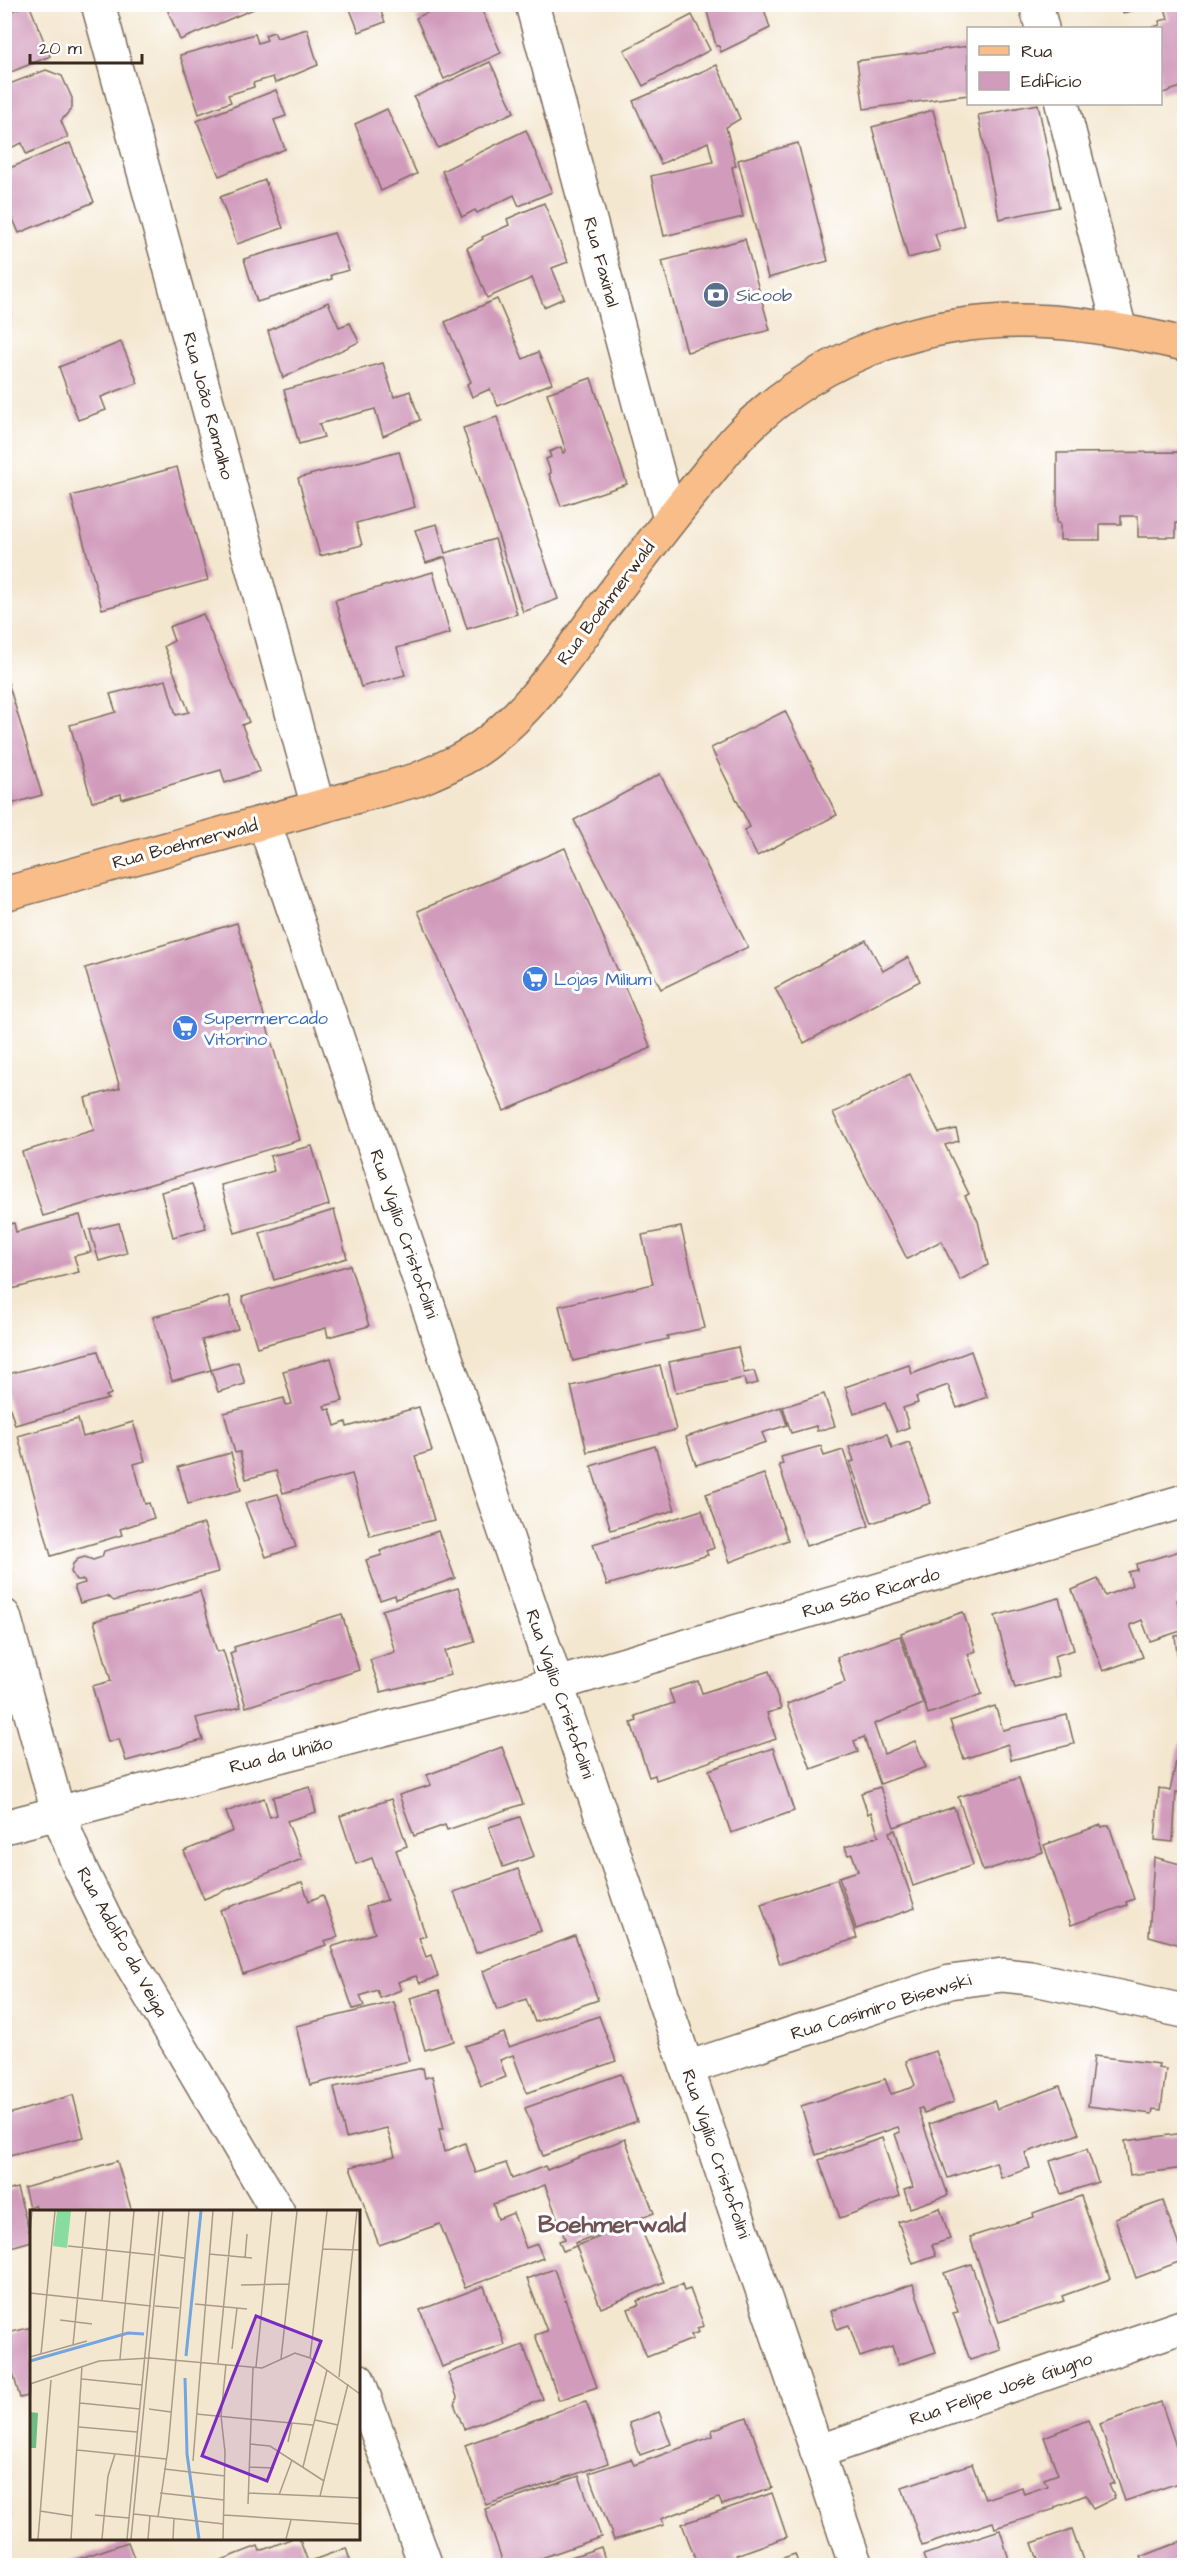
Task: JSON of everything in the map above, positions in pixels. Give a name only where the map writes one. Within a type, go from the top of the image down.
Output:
[{"type":"main road","name":"Rua Boehmerwald","points":[[4,894],[416,780],[452,764],[483,745],[526,708],[670,519],[741,434],[795,388],[862,351],[931,329],[980,324],[1050,322],[1120,330],[1185,344]]},
{"type":"street","name":"Rua João Ramalho","points":[[98,4],[318,807]]},
{"type":"street","name":"Rua Faxinal","points":[[532,4],[670,519]]},
{"type":"street","points":[[1036,4],[1042,27]]},
{"type":"street","points":[[1062,105],[1120,330]]},
{"type":"street","name":"Rua Vigílio Cristofolini","points":[[264,822],[856,2565]]},
{"type":"street","name":"Rua São Ricardo","points":[[557,1684],[1185,1501]]},
{"type":"street","name":"Rua Adolfo da Veiga","points":[[4,1616],[58,1812],[78,1864],[106,1921],[277,2210]]},
{"type":"street","name":"Rua da União","points":[[4,1827],[557,1684]]},
{"type":"street","name":"Rua Casimiro Bisewski","points":[[687,2068],[950,1982],[976,1977],[1003,1975],[1030,1978],[1185,2011]]},
{"type":"street","name":"Rua Felipe José Giugno","points":[[817,2452],[1185,2326]]},
{"type":"street","points":[[360,2385],[426,2565]]},
{"type":"building","points":[[29,4],[50,56],[4,75],[4,14]]},
{"type":"building","points":[[165,4],[255,4],[256,8],[180,40]]},
{"type":"building","points":[[348,4],[378,4],[385,22],[359,32]]},
{"type":"building","points":[[445,4],[479,4],[501,53],[444,79],[416,18]]},
{"type":"building","points":[[705,4],[765,4],[766,9],[764,9],[770,28],[721,52],[719,46],[716,46]]},
{"type":"building","points":[[1121,4],[1153,4],[1153,5],[1123,13]]},
{"type":"building","points":[[1164,4],[1184,4],[1184,86],[1162,93],[1162,27],[1153,27],[1160,25],[1159,21],[1168,19]]},
{"type":"building","points":[[692,15],[710,50],[643,86],[624,50]]},
{"type":"building","points":[[307,29],[318,65],[275,83],[273,77],[253,83],[254,87],[228,95],[231,102],[199,114],[180,55],[255,34],[258,43],[267,40],[265,35],[274,32],[277,38]]},
{"type":"building","points":[[967,46],[967,95],[864,109],[857,61]]},
{"type":"building","points":[[490,62],[514,112],[438,148],[414,97]]},
{"type":"building","points":[[717,65],[740,119],[726,127],[736,166],[732,167],[743,217],[664,236],[651,176],[713,162],[708,142],[661,164],[633,101]]},
{"type":"building","points":[[46,70],[62,76],[72,98],[72,108],[61,121],[68,137],[26,154],[22,143],[8,149],[4,139],[4,86]]},
{"type":"building","points":[[276,90],[286,116],[274,120],[285,149],[219,176],[197,121]]},
{"type":"building","points":[[1038,105],[1059,207],[999,219],[978,115]]},
{"type":"building","points":[[387,109],[417,174],[381,191],[355,124]]},
{"type":"building","points":[[933,110],[964,226],[935,234],[940,250],[908,258],[872,127]]},
{"type":"building","points":[[526,130],[552,192],[519,206],[514,195],[477,213],[475,210],[462,217],[442,171]]},
{"type":"building","points":[[70,143],[94,202],[19,233],[13,219],[9,220],[5,207],[5,170]]},
{"type":"building","points":[[798,143],[828,261],[768,278],[738,160]]},
{"type":"building","points":[[265,180],[283,228],[237,244],[220,197]]},
{"type":"building","points":[[544,203],[568,262],[552,268],[564,298],[544,307],[532,278],[487,298],[467,248],[483,239],[482,237],[509,225],[507,219]]},
{"type":"building","points":[[334,233],[349,270],[331,275],[332,279],[257,302],[244,259]]},
{"type":"building","name":"Sicoob","points":[[745,239],[770,330],[687,352],[662,261]]},
{"type":"building","points":[[4,292],[11,313],[4,316]]},
{"type":"building","points":[[497,299],[523,359],[538,352],[552,383],[498,406],[490,389],[472,397],[467,384],[471,382],[445,322]]},
{"type":"building","points":[[328,302],[339,327],[350,323],[359,342],[283,378],[268,331]]},
{"type":"building","points":[[121,342],[138,383],[101,397],[106,410],[78,420],[59,367]]},
{"type":"building","points":[[383,363],[394,397],[410,391],[420,420],[383,436],[375,409],[319,424],[324,437],[299,444],[284,390]]},
{"type":"building","points":[[591,378],[627,484],[561,506],[546,459],[551,457],[549,452],[561,447],[563,453],[566,451],[547,393]]},
{"type":"building","points":[[497,417],[558,599],[523,612],[463,428]]},
{"type":"building","points":[[399,451],[415,507],[356,523],[362,545],[320,556],[298,478]]},
{"type":"building","points":[[1184,452],[1184,523],[1176,523],[1176,537],[1138,537],[1138,516],[1121,516],[1121,524],[1100,524],[1100,540],[1060,540],[1060,523],[1057,523],[1057,453]]},
{"type":"building","points":[[177,467],[208,580],[102,609],[71,496]]},
{"type":"building","points":[[437,524],[445,553],[495,539],[517,614],[467,629],[445,557],[426,563],[415,530]]},
{"type":"building","points":[[433,572],[450,633],[397,648],[405,675],[361,687],[335,600]]},
{"type":"building","points":[[203,614],[249,722],[242,725],[260,771],[225,783],[221,770],[122,799],[121,794],[92,802],[70,725],[116,712],[110,694],[166,680],[176,715],[189,712],[164,646],[174,641],[169,627]]},
{"type":"building","points":[[4,669],[42,795],[4,806]]},
{"type":"building","points":[[785,711],[837,815],[757,856],[744,830],[750,827],[711,748]]},
{"type":"building","points":[[660,774],[748,947],[661,989],[574,820]]},
{"type":"building","name":"Lojas Milium","points":[[565,848],[651,1048],[504,1111],[418,911]]},
{"type":"building","name":"Supermercado Vitorino","points":[[237,923],[300,1140],[43,1216],[22,1152],[94,1130],[85,1098],[120,1088],[85,968]]},
{"type":"building","points":[[866,940],[883,971],[908,957],[920,981],[804,1043],[775,988]]},
{"type":"building","points":[[910,1074],[939,1133],[956,1129],[959,1141],[945,1145],[969,1194],[965,1196],[978,1221],[988,1265],[960,1280],[941,1241],[907,1259],[833,1113]]},
{"type":"building","points":[[312,1146],[329,1205],[235,1233],[221,1185],[274,1171],[270,1156]]},
{"type":"building","points":[[192,1184],[206,1228],[173,1237],[161,1192]]},
{"type":"building","points":[[334,1210],[347,1258],[274,1280],[260,1233]]},
{"type":"building","points":[[80,1215],[91,1252],[74,1256],[79,1272],[4,1291],[4,1226],[14,1223],[16,1232]]},
{"type":"building","points":[[119,1223],[127,1253],[99,1261],[90,1230]]},
{"type":"building","points":[[681,1227],[705,1328],[573,1361],[559,1306],[653,1284],[642,1235]]},
{"type":"building","points":[[350,1265],[369,1326],[328,1337],[326,1328],[257,1347],[242,1297]]},
{"type":"building","points":[[229,1296],[238,1329],[202,1340],[211,1370],[172,1381],[153,1317]]},
{"type":"building","points":[[738,1347],[744,1373],[754,1371],[758,1383],[746,1386],[744,1378],[676,1393],[669,1362]]},
{"type":"building","points":[[98,1351],[111,1394],[106,1396],[108,1399],[15,1425],[4,1388],[4,1375]]},
{"type":"building","points":[[971,1351],[987,1397],[957,1408],[948,1385],[916,1397],[918,1403],[903,1408],[909,1427],[897,1432],[885,1403],[854,1414],[845,1387],[909,1365],[912,1374]]},
{"type":"building","points":[[331,1358],[343,1401],[324,1406],[326,1410],[330,1409],[335,1426],[346,1422],[347,1427],[419,1407],[432,1451],[415,1456],[434,1520],[370,1536],[352,1474],[283,1493],[276,1471],[246,1479],[240,1452],[235,1453],[224,1413],[284,1398],[286,1405],[292,1404],[283,1371]]},
{"type":"building","points":[[238,1362],[245,1384],[218,1392],[211,1370]]},
{"type":"building","points":[[660,1365],[676,1430],[587,1452],[571,1386]]},
{"type":"building","points":[[824,1394],[835,1426],[817,1431],[816,1426],[791,1433],[783,1407]]},
{"type":"building","points":[[781,1407],[787,1425],[762,1433],[766,1442],[696,1465],[686,1437]]},
{"type":"building","points":[[78,1419],[83,1437],[133,1422],[145,1461],[134,1464],[145,1504],[149,1503],[154,1518],[120,1529],[122,1535],[51,1556],[18,1436]]},
{"type":"building","points":[[887,1434],[892,1448],[909,1442],[931,1503],[872,1523],[850,1462],[854,1461],[849,1447]]},
{"type":"building","points":[[655,1446],[675,1510],[611,1530],[591,1466]]},
{"type":"building","points":[[821,1446],[824,1456],[843,1450],[869,1526],[806,1546],[779,1465],[783,1464],[781,1457]]},
{"type":"building","points":[[231,1453],[241,1490],[188,1504],[178,1467]]},
{"type":"building","points":[[764,1474],[788,1540],[730,1562],[706,1494]]},
{"type":"building","points":[[278,1494],[296,1547],[266,1557],[245,1503]]},
{"type":"building","points":[[702,1510],[714,1548],[706,1551],[708,1555],[607,1585],[593,1544]]},
{"type":"building","points":[[204,1524],[218,1572],[114,1601],[107,1596],[80,1603],[74,1586],[85,1583],[84,1580],[76,1580],[71,1572],[73,1564],[78,1559],[85,1557],[93,1560],[102,1557],[104,1551]]},
{"type":"building","points":[[438,1531],[455,1578],[396,1599],[395,1595],[380,1600],[366,1560],[382,1555],[380,1551]]},
{"type":"building","points":[[1183,1550],[1184,1598],[1177,1600],[1184,1630],[1150,1641],[1142,1620],[1130,1625],[1143,1657],[1103,1671],[1072,1590],[1098,1579],[1105,1596],[1132,1585],[1128,1572],[1137,1570],[1136,1564]]},
{"type":"building","points":[[458,1588],[475,1642],[445,1651],[451,1675],[381,1692],[370,1660],[395,1652],[382,1610]]},
{"type":"building","points":[[200,1591],[217,1652],[223,1650],[241,1707],[196,1718],[203,1740],[126,1761],[119,1739],[108,1742],[92,1686],[111,1681],[94,1621]]},
{"type":"building","points":[[1059,1598],[1074,1650],[1054,1656],[1059,1676],[1015,1688],[995,1616]]},
{"type":"building","points":[[963,1612],[976,1651],[968,1654],[982,1694],[928,1714],[901,1633]]},
{"type":"building","points":[[342,1614],[359,1670],[246,1707],[230,1653],[235,1651],[234,1647]]},
{"type":"building","points":[[1184,1635],[1184,1707],[1183,1707],[1175,1636]]},
{"type":"building","points":[[900,1636],[923,1704],[874,1724],[884,1754],[915,1741],[926,1767],[880,1784],[864,1737],[854,1741],[858,1752],[811,1769],[787,1704],[845,1682],[837,1657]]},
{"type":"building","points":[[769,1671],[781,1709],[767,1713],[776,1739],[656,1780],[655,1775],[649,1777],[631,1723],[637,1721],[635,1716],[674,1703],[669,1690],[698,1681],[702,1693]]},
{"type":"building","points":[[995,1706],[1003,1730],[1067,1715],[1074,1744],[1011,1760],[1008,1744],[964,1759],[950,1721]]},
{"type":"building","points":[[1180,1742],[1184,1743],[1184,1794],[1176,1792],[1173,1842],[1155,1840],[1159,1788],[1170,1791]]},
{"type":"building","points":[[502,1747],[523,1804],[447,1830],[445,1825],[414,1836],[399,1795],[431,1785],[427,1775]]},
{"type":"building","points":[[773,1748],[794,1811],[731,1833],[709,1770]]},
{"type":"building","points":[[1019,1778],[1043,1852],[983,1871],[958,1797]]},
{"type":"building","points":[[310,1787],[316,1812],[287,1821],[302,1859],[204,1899],[184,1851],[233,1831],[226,1812],[264,1798],[270,1817],[277,1815],[273,1797]]},
{"type":"building","points":[[880,1787],[894,1827],[954,1807],[973,1865],[913,1886],[895,1830],[889,1832],[915,1908],[856,1929],[839,1877],[858,1871],[852,1854],[848,1855],[845,1847],[879,1836],[871,1812],[868,1814],[861,1793]]},
{"type":"building","points":[[391,1799],[407,1846],[396,1850],[426,1936],[419,1938],[426,1957],[431,1955],[438,1977],[420,1983],[416,1976],[398,1982],[401,1990],[380,1998],[377,1990],[360,1996],[364,2006],[353,2009],[331,1947],[375,1933],[366,1907],[387,1900],[372,1858],[356,1864],[340,1816]]},
{"type":"building","points":[[520,1817],[534,1856],[503,1867],[489,1827]]},
{"type":"building","points":[[1101,1825],[1102,1827],[1109,1825],[1134,1899],[1126,1902],[1127,1905],[1071,1925],[1044,1845]]},
{"type":"building","points":[[1154,1857],[1184,1865],[1184,1946],[1149,1936]]},
{"type":"building","points":[[518,1869],[541,1931],[476,1953],[454,1892]]},
{"type":"building","points":[[837,1879],[857,1938],[780,1964],[761,1904]]},
{"type":"building","points":[[302,1882],[309,1901],[323,1895],[338,1937],[324,1941],[326,1945],[243,1974],[220,1910]]},
{"type":"building","points":[[575,1936],[598,2000],[535,2022],[526,1999],[497,2010],[483,1971]]},
{"type":"building","points":[[439,1990],[454,2041],[425,2050],[410,1998]]},
{"type":"building","points":[[394,2002],[409,2061],[310,2085],[296,2026]]},
{"type":"building","points":[[599,2016],[616,2061],[527,2093],[513,2055],[500,2060],[506,2077],[481,2086],[465,2046],[504,2033],[509,2047]]},
{"type":"building","points":[[936,2051],[954,2102],[924,2113],[922,2108],[918,2109],[948,2195],[910,2208],[904,2190],[913,2187],[895,2134],[900,2132],[898,2127],[816,2155],[801,2106],[885,2079],[891,2094],[911,2088],[915,2085],[906,2061]]},
{"type":"building","points":[[1094,2056],[1159,2064],[1158,2068],[1166,2069],[1161,2110],[1153,2109],[1152,2114],[1088,2106]]},
{"type":"building","points":[[423,2068],[425,2078],[432,2076],[444,2129],[439,2129],[444,2152],[465,2143],[476,2173],[506,2163],[512,2179],[545,2166],[547,2170],[625,2139],[654,2213],[575,2243],[576,2246],[563,2251],[559,2241],[565,2239],[545,2185],[493,2204],[498,2219],[513,2213],[526,2248],[537,2244],[543,2258],[465,2288],[440,2224],[379,2245],[350,2167],[395,2156],[387,2128],[346,2138],[334,2087]]},
{"type":"building","points":[[621,2074],[637,2121],[543,2156],[525,2108]]},
{"type":"building","points":[[1060,2086],[1079,2134],[1025,2153],[1030,2168],[1001,2178],[996,2162],[948,2178],[929,2124],[994,2101],[997,2109]]},
{"type":"building","points":[[73,2095],[84,2137],[5,2156],[5,2115]]},
{"type":"building","points":[[1184,2133],[1184,2168],[1130,2175],[1125,2141]]},
{"type":"building","points":[[882,2138],[900,2196],[840,2218],[819,2160]]},
{"type":"building","points":[[1087,2149],[1098,2182],[1061,2194],[1050,2161]]},
{"type":"building","points":[[117,2161],[131,2210],[37,2210],[35,2205],[29,2207],[24,2188]]},
{"type":"building","points":[[17,2188],[30,2234],[30,2242],[4,2249],[4,2192]]},
{"type":"building","points":[[1081,2196],[1110,2279],[1062,2296],[1064,2301],[999,2322],[970,2237],[1034,2217],[1033,2213]]},
{"type":"building","points":[[1163,2201],[1184,2260],[1136,2278],[1115,2218]]},
{"type":"building","points":[[940,2208],[950,2239],[932,2245],[936,2256],[913,2264],[898,2222]]},
{"type":"building","points":[[638,2222],[664,2282],[601,2308],[576,2246]]},
{"type":"building","points":[[971,2264],[1001,2350],[970,2360],[953,2313],[958,2312],[944,2273]]},
{"type":"building","points":[[554,2269],[597,2387],[559,2400],[535,2335],[547,2331],[527,2279]]},
{"type":"building","points":[[682,2284],[684,2291],[690,2289],[704,2326],[697,2328],[699,2332],[691,2335],[693,2339],[647,2357],[628,2309],[639,2305],[637,2301]]},
{"type":"building","points":[[913,2284],[936,2352],[898,2365],[892,2346],[860,2357],[849,2325],[837,2329],[831,2311]]},
{"type":"building","points":[[484,2286],[505,2345],[442,2367],[420,2310]]},
{"type":"building","points":[[30,2328],[30,2396],[20,2398],[4,2342],[4,2334]]},
{"type":"building","points":[[523,2345],[543,2399],[464,2429],[455,2406],[457,2397],[448,2373]]},
{"type":"building","points":[[586,2401],[608,2463],[486,2505],[465,2445]]},
{"type":"building","points":[[1161,2402],[1184,2470],[1184,2481],[1125,2501],[1100,2424]]},
{"type":"building","points":[[659,2412],[671,2444],[640,2455],[629,2423]]},
{"type":"building","points":[[747,2417],[772,2488],[722,2505],[719,2498],[661,2519],[664,2525],[614,2540],[589,2473],[631,2459],[634,2465],[713,2436],[712,2430]]},
{"type":"building","points":[[1088,2420],[1114,2483],[1109,2485],[1115,2498],[1093,2509],[1086,2495],[1055,2507],[1055,2509],[995,2528],[993,2522],[922,2546],[902,2487],[972,2464],[985,2499],[1022,2487],[1024,2494],[1047,2486],[1044,2479],[1058,2474],[1044,2437]]},
{"type":"building","points":[[579,2476],[601,2537],[519,2566],[504,2566],[485,2509]]},
{"type":"building","points":[[4,2492],[11,2512],[4,2517]]},
{"type":"building","points":[[772,2493],[787,2537],[736,2555],[739,2566],[698,2566],[682,2524]]},
{"type":"building","points":[[1072,2529],[1085,2566],[1040,2566],[1032,2543]]},
{"type":"building","points":[[1000,2530],[1011,2566],[927,2566],[923,2555]]},
{"type":"building","points":[[288,2540],[300,2540],[308,2562],[346,2548],[352,2566],[215,2566],[214,2563],[258,2546],[260,2551]]},
{"type":"building","points":[[1184,2540],[1184,2566],[1145,2566],[1141,2557]]},
{"type":"building","points":[[128,2542],[137,2566],[60,2566],[60,2565]]},
{"type":"building","points":[[601,2547],[607,2566],[547,2566],[547,2565]]},
{"type":"building","points":[[795,2554],[799,2566],[762,2566],[762,2565]]},
{"type":"place","name":"Sicoob","points":[[716,295]]},
{"type":"place","name":"Lojas Milium","points":[[535,979]]},
{"type":"place","name":"Supermercado Vitorino","points":[[185,1028]]},
{"type":"district","name":"Boehmerwald","points":[[612,2225]]}]
